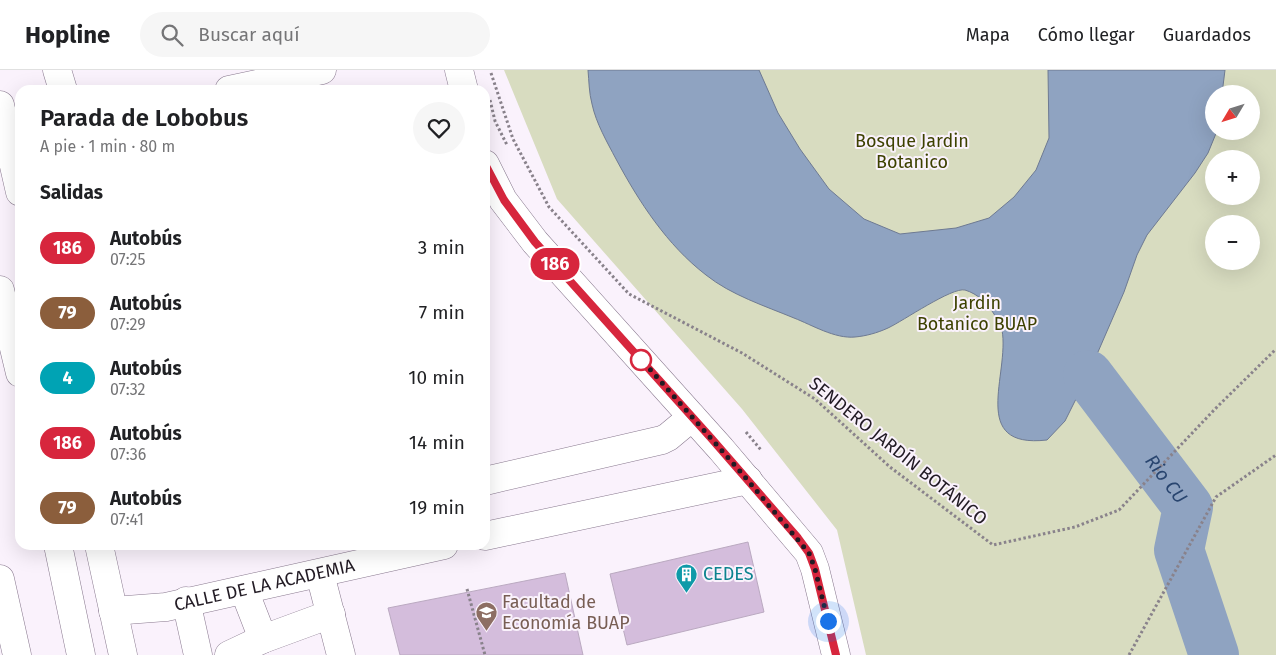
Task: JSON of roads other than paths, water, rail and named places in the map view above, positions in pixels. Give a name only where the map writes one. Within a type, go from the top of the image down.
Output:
[{"type":"street","points":[[57,70],[61,85]]},
{"type":"street","points":[[252,85],[322,70]]},
{"type":"street","points":[[459,70],[463,85]]},
{"type":"street","points":[[0,105],[15,170]]},
{"type":"street","points":[[490,173],[504,200],[535,242],[748,480],[809,553],[815,569],[836,655]]},
{"type":"street","points":[[0,290],[15,352]]},
{"type":"street","points":[[490,480],[662,440],[692,417]]},
{"type":"street","points":[[490,535],[748,480]]},
{"type":"street","points":[[59,550],[82,655]]},
{"type":"street","points":[[100,550],[123,655]]},
{"type":"street","name":"CALLE DE LA ACADEMIA","points":[[113,611],[166,607],[186,601],[320,574],[423,550]]},
{"type":"street","points":[[320,574],[341,655]]},
{"type":"street","points":[[244,590],[263,639]]},
{"type":"street","points":[[2,597],[17,655]]},
{"type":"street","points":[[186,601],[198,655]]},
{"type":"street","points":[[229,655],[263,639],[331,614]]},
{"type":"water","points":[[588,70],[759,70],[778,113],[800,149],[829,189],[864,219],[900,234],[956,228],[989,218],[1014,197],[1036,170],[1049,138],[1048,70],[1225,70],[1223,85],[1205,85],[1205,140],[1213,140],[1209,150],[1205,150],[1205,158],[1195,173],[1147,235],[1088,375],[1065,421],[1047,440],[1023,440],[1008,433],[1000,421],[998,405],[1003,348],[1002,330],[994,314],[982,299],[965,290],[959,290],[927,305],[888,328],[855,337],[840,336],[824,331],[748,300],[706,275],[679,250],[655,222],[625,175],[606,139],[596,118],[590,96]]},
{"type":"waterway","name":"Rio CU","points":[[1088,375],[1188,507],[1179,550],[1214,655]]},
{"type":"place","name":"CEDES","points":[[687,593]]},
{"type":"place","name":"Facultad de Economía BUAP","points":[[486,631]]},
{"type":"park label","name":"Bosque Jardin Botanico","points":[[912,151]]},
{"type":"park label","name":"Jardin Botanico BUAP","points":[[977,313]]}]
